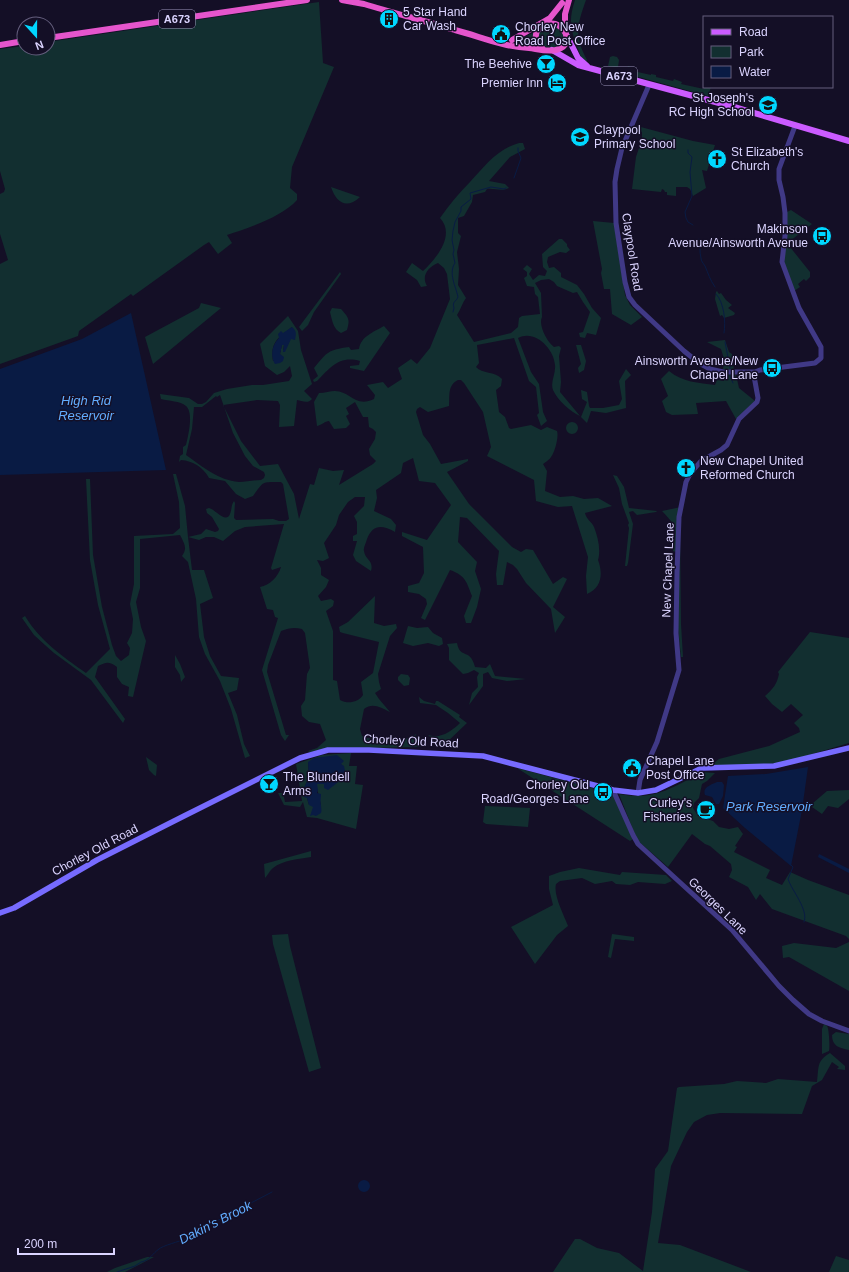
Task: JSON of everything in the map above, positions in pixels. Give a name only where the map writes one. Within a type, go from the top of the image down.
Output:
[{"type":"highway","name":"A673","points":[[56,37],[307,0]]},
{"type":"highway","name":"A673","points":[[342,0],[364,4],[508,46],[552,50]]},
{"type":"highway","points":[[552,50],[558,49],[564,45],[566,37],[565,14],[569,0]]},
{"type":"highway","name":"A673","points":[[515,39],[550,18],[562,2]]},
{"type":"highway","points":[[546,25],[557,14],[562,2]]},
{"type":"highway","points":[[546,25],[552,23],[557,24],[561,26],[565,32]]},
{"type":"highway","name":"A673","points":[[495,42],[515,39],[546,25]]},
{"type":"highway","points":[[539,28],[536,33],[536,40],[543,49]]},
{"type":"highway","points":[[515,39],[520,48]]},
{"type":"highway","points":[[0,44],[16,42]]},
{"type":"main road","name":"A673","points":[[565,32],[578,58],[588,67]]},
{"type":"main road","name":"A673","points":[[552,50],[578,65],[734,107],[849,141]]},
{"type":"main road","name":"Chorley Old Road","points":[[0,913],[14,908],[92,863],[300,758],[328,750],[369,750],[483,756],[613,790],[638,793],[656,790],[702,768],[762,768],[849,748]]},
{"type":"street","name":"Claypool Road","points":[[649,85],[619,155],[615,182],[616,223],[624,277],[632,302],[645,316],[699,363],[723,372],[755,372],[760,370],[815,363],[821,358],[822,355],[821,347],[803,316],[793,294],[782,262],[785,219],[783,197],[779,180],[779,169],[796,126]]},
{"type":"street","name":"New Chapel Lane","points":[[638,793],[640,780],[657,742],[679,670],[676,618],[677,573],[680,517],[686,482],[690,474],[701,461],[727,445],[739,419],[757,402],[758,398],[754,376],[755,372]]},
{"type":"street","name":"Georges Lane","points":[[613,790],[638,844],[732,930],[786,994],[809,1014],[822,1021],[849,1031]]},
{"type":"green space","points":[[575,0],[586,0],[578,30],[580,44],[587,60],[586,62],[581,58],[573,34],[571,15]]},
{"type":"green space","points":[[319,2],[323,63],[334,67],[292,167],[290,188],[297,194],[297,200],[291,206],[274,217],[227,235],[232,243],[218,254],[209,242],[204,245],[133,296],[131,294],[79,331],[78,336],[0,364],[0,264],[8,260],[0,234],[0,194],[4,192],[5,189],[0,171],[0,49],[16,47],[16,56],[56,56],[56,41]]},
{"type":"green space","points":[[552,26],[559,29],[563,37],[562,42],[553,48],[547,47],[540,43],[538,33],[543,29]]},
{"type":"green space","points":[[535,32],[538,47],[520,45],[518,42],[520,39]]},
{"type":"green space","points":[[610,57],[617,57],[619,60],[618,67],[627,69],[628,66],[633,68],[633,71],[656,75],[656,77],[673,81],[674,79],[682,82],[681,84],[704,89],[711,88],[708,96],[613,70],[614,67],[608,66]]},
{"type":"green space","points":[[637,126],[693,141],[715,145],[707,171],[702,170],[706,188],[693,196],[690,189],[687,187],[676,187],[676,196],[667,195],[667,192],[662,189],[661,192],[632,189],[636,157],[642,139],[642,132],[634,129]]},
{"type":"green space","points":[[519,143],[523,143],[525,149],[510,157],[489,181],[505,184],[509,188],[503,190],[487,189],[485,192],[473,195],[472,202],[464,216],[458,218],[458,233],[461,236],[457,252],[459,269],[458,285],[466,298],[457,315],[474,342],[511,333],[518,327],[519,318],[522,316],[540,314],[538,297],[535,294],[534,287],[527,286],[524,278],[527,276],[527,272],[523,269],[527,265],[532,269],[529,274],[533,280],[539,275],[545,276],[547,271],[543,267],[542,254],[559,239],[562,239],[567,244],[570,250],[566,253],[560,252],[548,257],[547,262],[549,268],[554,267],[561,273],[561,277],[577,285],[592,308],[601,318],[596,335],[587,333],[585,338],[580,337],[579,333],[583,332],[590,312],[577,292],[573,293],[557,286],[549,279],[541,280],[535,283],[541,293],[542,329],[554,347],[559,346],[561,348],[559,356],[561,382],[560,392],[580,416],[565,405],[555,394],[552,387],[555,368],[554,359],[547,347],[537,338],[524,336],[518,338],[531,372],[539,384],[543,412],[547,421],[541,426],[537,415],[539,413],[536,387],[529,381],[514,338],[477,345],[479,363],[476,367],[482,371],[499,376],[502,379],[501,386],[496,390],[499,412],[505,417],[509,428],[511,429],[531,425],[541,430],[547,427],[557,431],[557,440],[554,452],[550,459],[543,464],[547,471],[545,491],[560,497],[573,496],[584,499],[598,498],[612,506],[585,513],[594,527],[599,544],[598,560],[601,575],[596,588],[587,594],[586,576],[588,557],[572,506],[558,507],[536,501],[534,480],[487,456],[491,447],[483,412],[464,383],[461,380],[454,382],[449,395],[449,406],[428,412],[420,407],[417,409],[416,412],[423,435],[430,444],[441,464],[468,459],[468,461],[447,472],[469,504],[512,547],[521,552],[526,549],[533,550],[553,584],[563,577],[567,579],[553,607],[565,617],[555,633],[551,609],[526,583],[517,569],[507,562],[503,585],[497,585],[496,574],[499,551],[467,518],[460,517],[458,542],[477,562],[475,571],[481,589],[477,607],[471,623],[466,623],[464,616],[472,596],[465,580],[459,574],[450,570],[425,620],[421,618],[427,604],[426,599],[419,594],[408,592],[408,586],[419,583],[424,573],[423,547],[402,536],[402,532],[427,540],[451,505],[435,483],[419,481],[413,458],[403,463],[401,473],[376,490],[377,498],[374,511],[391,519],[396,525],[395,532],[386,528],[378,527],[369,534],[364,550],[372,567],[371,571],[356,561],[353,555],[357,541],[353,541],[353,536],[357,534],[357,522],[354,516],[364,506],[365,497],[355,497],[348,502],[339,515],[336,525],[324,543],[329,558],[323,561],[317,560],[321,568],[321,575],[329,580],[326,587],[318,596],[321,601],[331,599],[334,601],[333,606],[326,611],[333,631],[333,680],[337,681],[340,700],[349,702],[361,698],[363,695],[361,682],[373,673],[379,642],[340,632],[339,627],[348,622],[375,596],[374,623],[384,626],[396,624],[397,628],[390,636],[378,674],[381,689],[375,693],[390,712],[377,706],[367,707],[364,709],[360,729],[362,736],[367,738],[394,740],[410,738],[416,734],[414,741],[423,744],[421,747],[369,748],[311,753],[308,751],[317,748],[326,740],[320,724],[309,722],[302,716],[301,706],[305,700],[307,674],[310,668],[305,633],[302,629],[292,628],[281,631],[268,665],[267,672],[286,735],[289,735],[285,741],[281,735],[262,670],[278,618],[275,617],[273,610],[267,609],[260,587],[270,582],[280,571],[281,567],[272,570],[271,568],[284,524],[245,527],[235,531],[223,541],[214,537],[206,537],[199,540],[188,537],[201,534],[206,529],[215,532],[219,529],[212,517],[207,513],[206,509],[212,509],[226,518],[230,514],[234,501],[234,518],[236,520],[273,519],[286,521],[289,519],[283,484],[281,482],[266,482],[259,487],[253,496],[245,499],[236,494],[225,481],[209,478],[204,471],[194,463],[181,460],[179,462],[180,456],[183,454],[183,447],[186,445],[187,441],[190,425],[190,414],[184,404],[161,399],[160,394],[189,398],[198,404],[202,404],[206,402],[214,393],[227,389],[289,381],[292,376],[290,366],[284,372],[277,375],[265,366],[260,344],[288,316],[298,331],[301,350],[312,384],[304,391],[312,399],[307,402],[297,400],[294,426],[279,427],[280,405],[278,401],[257,400],[223,405],[220,395],[217,397],[216,396],[202,407],[194,407],[192,429],[186,455],[217,476],[224,479],[244,482],[261,480],[264,478],[264,472],[253,466],[245,456],[233,433],[224,408],[241,441],[260,466],[278,464],[294,494],[299,519],[310,484],[314,485],[319,468],[333,471],[344,470],[339,485],[376,461],[370,455],[369,449],[375,439],[376,432],[369,427],[368,417],[363,417],[355,402],[346,408],[349,414],[346,416],[350,424],[346,428],[334,429],[329,421],[317,426],[314,402],[319,393],[333,391],[340,392],[362,402],[374,399],[375,395],[367,385],[383,382],[388,388],[402,379],[398,368],[411,359],[417,364],[430,348],[450,299],[447,274],[444,268],[438,263],[426,272],[425,282],[427,286],[421,287],[417,280],[406,272],[412,263],[423,271],[438,253],[445,239],[446,232],[440,218],[462,190],[486,164],[504,149]],"holes":[[[292,327],[293,338],[291,338],[283,351],[284,345],[282,345],[281,356],[273,361],[272,355],[276,341]]]},
{"type":"green space","points":[[331,187],[360,197],[355,201],[346,204],[336,197]]},
{"type":"green space","points":[[791,210],[812,224],[790,241],[785,236],[787,212]]},
{"type":"green space","points":[[593,221],[614,223],[625,295],[630,305],[642,317],[631,325],[612,314],[610,289],[604,289],[601,273],[602,269]]},
{"type":"green space","points":[[786,242],[810,272],[810,277],[806,281],[804,279],[798,284],[800,287],[794,291],[784,263]]},
{"type":"green space","points":[[340,272],[341,274],[314,312],[308,325],[302,331],[299,327]]},
{"type":"green space","points":[[717,291],[719,294],[721,293],[732,305],[728,308],[735,313],[734,315],[724,318],[722,315],[720,316],[715,299]]},
{"type":"green space","points":[[201,303],[221,308],[153,364],[145,337],[199,308]]},
{"type":"green space","points":[[332,308],[341,309],[346,315],[349,321],[347,330],[341,333],[336,329],[330,312]]},
{"type":"green space","points":[[384,326],[390,333],[364,371],[350,368],[350,366],[359,365],[360,361],[341,361],[331,367],[317,381],[314,382],[313,380],[318,376],[314,368],[325,355],[342,348],[349,347],[351,350],[359,349],[365,338],[372,332]]},
{"type":"green space","points":[[725,340],[729,352],[732,354],[734,370],[723,369],[724,359],[721,349],[707,342]]},
{"type":"green space","points":[[576,345],[581,345],[586,361],[584,370],[579,373],[578,368],[581,364]]},
{"type":"green space","points":[[626,369],[631,375],[625,381],[626,408],[606,413],[591,411],[587,423],[581,417],[587,402],[582,399],[581,390],[587,392],[590,408],[603,408],[619,405],[622,399],[619,381]]},
{"type":"green space","points":[[669,371],[685,380],[715,385],[717,380],[724,381],[726,374],[736,375],[739,388],[755,401],[736,419],[726,401],[696,403],[698,414],[672,415],[666,412],[662,401],[668,396],[661,379]]},
{"type":"green space","points":[[574,422],[577,423],[577,433],[570,434],[567,433],[566,426],[567,423]]},
{"type":"green space","points":[[173,474],[176,474],[185,506],[192,570],[204,570],[213,598],[200,604],[204,637],[210,656],[221,676],[239,678],[237,690],[228,693],[237,715],[244,744],[250,756],[245,758],[231,709],[220,681],[205,654],[199,637],[196,599],[188,562],[182,556],[185,548],[180,535],[140,539],[140,588],[136,602],[141,627],[146,641],[133,697],[128,696],[129,687],[122,684],[117,677],[117,667],[108,663],[98,666],[95,677],[125,719],[123,723],[91,680],[45,645],[34,635],[22,618],[25,616],[37,633],[45,641],[86,673],[110,649],[98,605],[90,560],[86,479],[90,479],[93,555],[102,607],[112,645],[116,656],[121,661],[129,655],[130,648],[127,643],[132,633],[133,619],[130,604],[134,584],[134,536],[173,534],[180,528],[179,502]]},
{"type":"green space","points":[[613,475],[617,476],[624,487],[629,508],[657,511],[637,515],[633,511],[629,512],[633,524],[627,566],[625,566],[629,523],[622,504],[619,488]]},
{"type":"green space","points":[[681,507],[676,552],[673,551],[675,528],[672,522],[662,511]]},
{"type":"green space","points":[[680,529],[681,624],[683,657],[681,657],[678,628]]},
{"type":"green space","points":[[408,626],[417,628],[428,627],[433,633],[442,638],[443,644],[439,646],[428,643],[413,646],[403,643]]},
{"type":"green space","points":[[810,632],[849,638],[849,743],[774,764],[710,766],[719,759],[769,746],[800,732],[799,728],[794,723],[803,715],[791,704],[782,712],[765,696],[776,684],[779,674],[778,672]]},
{"type":"green space","points":[[457,643],[460,651],[470,657],[475,667],[486,668],[490,664],[495,676],[526,679],[507,681],[492,678],[488,672],[483,674],[483,686],[469,705],[472,693],[478,687],[477,677],[479,673],[474,670],[463,674],[449,660],[449,648],[447,644]]},
{"type":"green space","points":[[175,655],[185,677],[181,682],[180,675],[175,667]]},
{"type":"green space","points":[[401,674],[408,675],[410,678],[409,685],[404,686],[398,680],[398,677]]},
{"type":"green space","points":[[419,697],[424,701],[435,704],[436,701],[438,701],[460,715],[459,717],[467,723],[445,744],[438,744],[428,735],[437,736],[445,734],[460,723],[436,705],[420,703]]},
{"type":"green space","points":[[351,753],[349,766],[357,766],[355,784],[363,785],[356,829],[317,818],[307,817],[303,802],[300,807],[284,805],[278,793],[283,793],[285,802],[302,801],[296,764],[322,755]],"holes":[[[308,762],[341,764],[342,766],[324,784],[316,784],[321,805],[309,805],[304,788],[309,777]]]},
{"type":"green space","points":[[146,757],[157,765],[156,776],[149,770]]},
{"type":"green space","points":[[517,768],[614,794],[633,839],[630,841]]},
{"type":"green space","points":[[702,772],[715,773],[702,784],[699,798],[694,803],[693,808],[698,816],[713,821],[719,827],[729,829],[738,827],[743,834],[735,846],[737,847],[734,852],[770,870],[766,878],[782,885],[790,872],[849,895],[849,939],[846,936],[772,909],[760,894],[756,900],[748,887],[729,877],[732,870],[731,864],[710,846],[692,834],[668,867],[637,840],[619,794],[643,796],[662,792]]},
{"type":"green space","points":[[849,790],[849,799],[838,808],[828,806],[822,814],[812,807],[813,803],[827,791]]},
{"type":"green space","points":[[485,806],[530,808],[528,827],[486,824],[483,822]]},
{"type":"green space","points":[[311,851],[311,857],[281,863],[272,869],[265,878],[264,864]]},
{"type":"green space","points":[[579,868],[620,875],[622,872],[666,875],[672,881],[665,884],[638,882],[630,885],[616,884],[612,881],[595,884],[582,878],[560,881],[556,884],[555,889],[559,905],[568,926],[557,935],[535,964],[511,927],[553,905],[549,889],[549,876]]},
{"type":"green space","points":[[288,934],[321,1068],[309,1072],[273,944],[272,935]]},
{"type":"green space","points":[[612,934],[634,937],[634,941],[615,939],[611,958],[608,957]]},
{"type":"green space","points":[[849,942],[849,991],[789,957],[783,958],[782,946],[794,943],[836,948]]},
{"type":"green space","points":[[824,1024],[827,1026],[828,1030],[829,1051],[822,1054],[822,1029]]},
{"type":"green space","points":[[836,1032],[849,1034],[849,1050],[837,1046],[833,1042],[832,1035]]},
{"type":"green space","points":[[830,1053],[845,1066],[845,1070],[837,1069],[839,1067],[832,1062],[822,1080],[812,1086],[802,1114],[720,1113],[707,1115],[694,1122],[687,1132],[671,1166],[658,1243],[680,1245],[751,1272],[553,1272],[575,1239],[580,1239],[597,1248],[619,1253],[643,1271],[652,1212],[655,1169],[668,1151],[677,1088],[724,1084],[737,1081],[766,1083],[778,1079],[817,1082],[820,1062]]},
{"type":"green space","points":[[836,1256],[849,1260],[849,1272],[829,1272]]},
{"type":"green space","points":[[147,1257],[154,1257],[125,1272],[107,1272],[115,1268]]},
{"type":"water","name":"High Rid Reservoir","points":[[131,313],[166,470],[0,475],[0,369],[82,339]]},
{"type":"water","points":[[292,327],[296,333],[295,340],[291,339],[285,352],[283,352],[284,345],[282,345],[280,354],[284,357],[283,361],[275,364],[273,361],[272,351],[279,338],[278,334],[281,331],[283,333]]},
{"type":"water","points":[[337,755],[344,761],[341,764],[344,766],[346,776],[328,790],[324,788],[324,784],[317,784],[317,793],[321,794],[321,813],[316,816],[310,816],[313,807],[309,805],[307,798],[304,797],[304,788],[309,777],[308,762],[314,758]]},
{"type":"water","name":"Park Reservoir","points":[[808,767],[802,810],[791,866],[723,808],[728,776],[766,774]]},
{"type":"water","points":[[717,782],[722,782],[724,785],[723,796],[719,804],[716,804],[712,797],[705,795],[704,792],[706,788]]},
{"type":"water","points":[[819,854],[849,869],[849,873],[818,857]]},
{"type":"water","points":[[366,1180],[369,1181],[369,1191],[362,1192],[359,1191],[358,1184],[359,1181]]},
{"type":"waterway","points":[[514,178],[521,158],[518,148]]},
{"type":"waterway","points":[[688,150],[688,153],[692,157],[690,172],[692,196],[685,212],[688,222],[693,225]]},
{"type":"waterway","points":[[453,312],[454,303],[458,297],[452,276],[455,263],[452,240],[455,222],[461,211],[461,207],[471,199],[470,193],[491,187],[506,188]]},
{"type":"waterway","points":[[699,239],[701,260],[715,287]]},
{"type":"waterway","points":[[716,294],[721,302],[724,312],[724,333]]},
{"type":"waterway","points":[[725,342],[730,368]]},
{"type":"waterway","points":[[730,376],[733,383]]},
{"type":"waterway","points":[[791,865],[793,867],[788,879],[802,906],[805,917],[804,922]]},
{"type":"waterway","name":"Dakin's Brook","points":[[117,1272],[135,1266],[149,1259],[161,1248],[186,1239],[188,1236],[272,1192]]},
{"type":"place","name":"5 Star Hand Car Wash","points":[[389,19]]},
{"type":"place","name":"Chorley New Road Post Office","points":[[501,34]]},
{"type":"place","name":"The Beehive","points":[[546,64]]},
{"type":"place","name":"Premier Inn","points":[[557,83]]},
{"type":"place","name":"St Joseph's RC High School","points":[[768,105]]},
{"type":"place","name":"Claypool Primary School","points":[[580,137]]},
{"type":"place","name":"St Elizabeth's Church","points":[[717,159]]},
{"type":"place","name":"Makinson Avenue/Ainsworth Avenue","points":[[822,236]]},
{"type":"place","name":"Ainsworth Avenue/New Chapel Lane","points":[[772,368]]},
{"type":"place","name":"New Chapel United Reformed Church","points":[[686,468]]},
{"type":"place","name":"Chapel Lane Post Office","points":[[632,768]]},
{"type":"place","name":"The Blundell Arms","points":[[269,784]]},
{"type":"place","name":"Chorley Old Road/Georges Lane","points":[[603,792]]},
{"type":"place","name":"Curley's Fisheries","points":[[706,810]]}]
